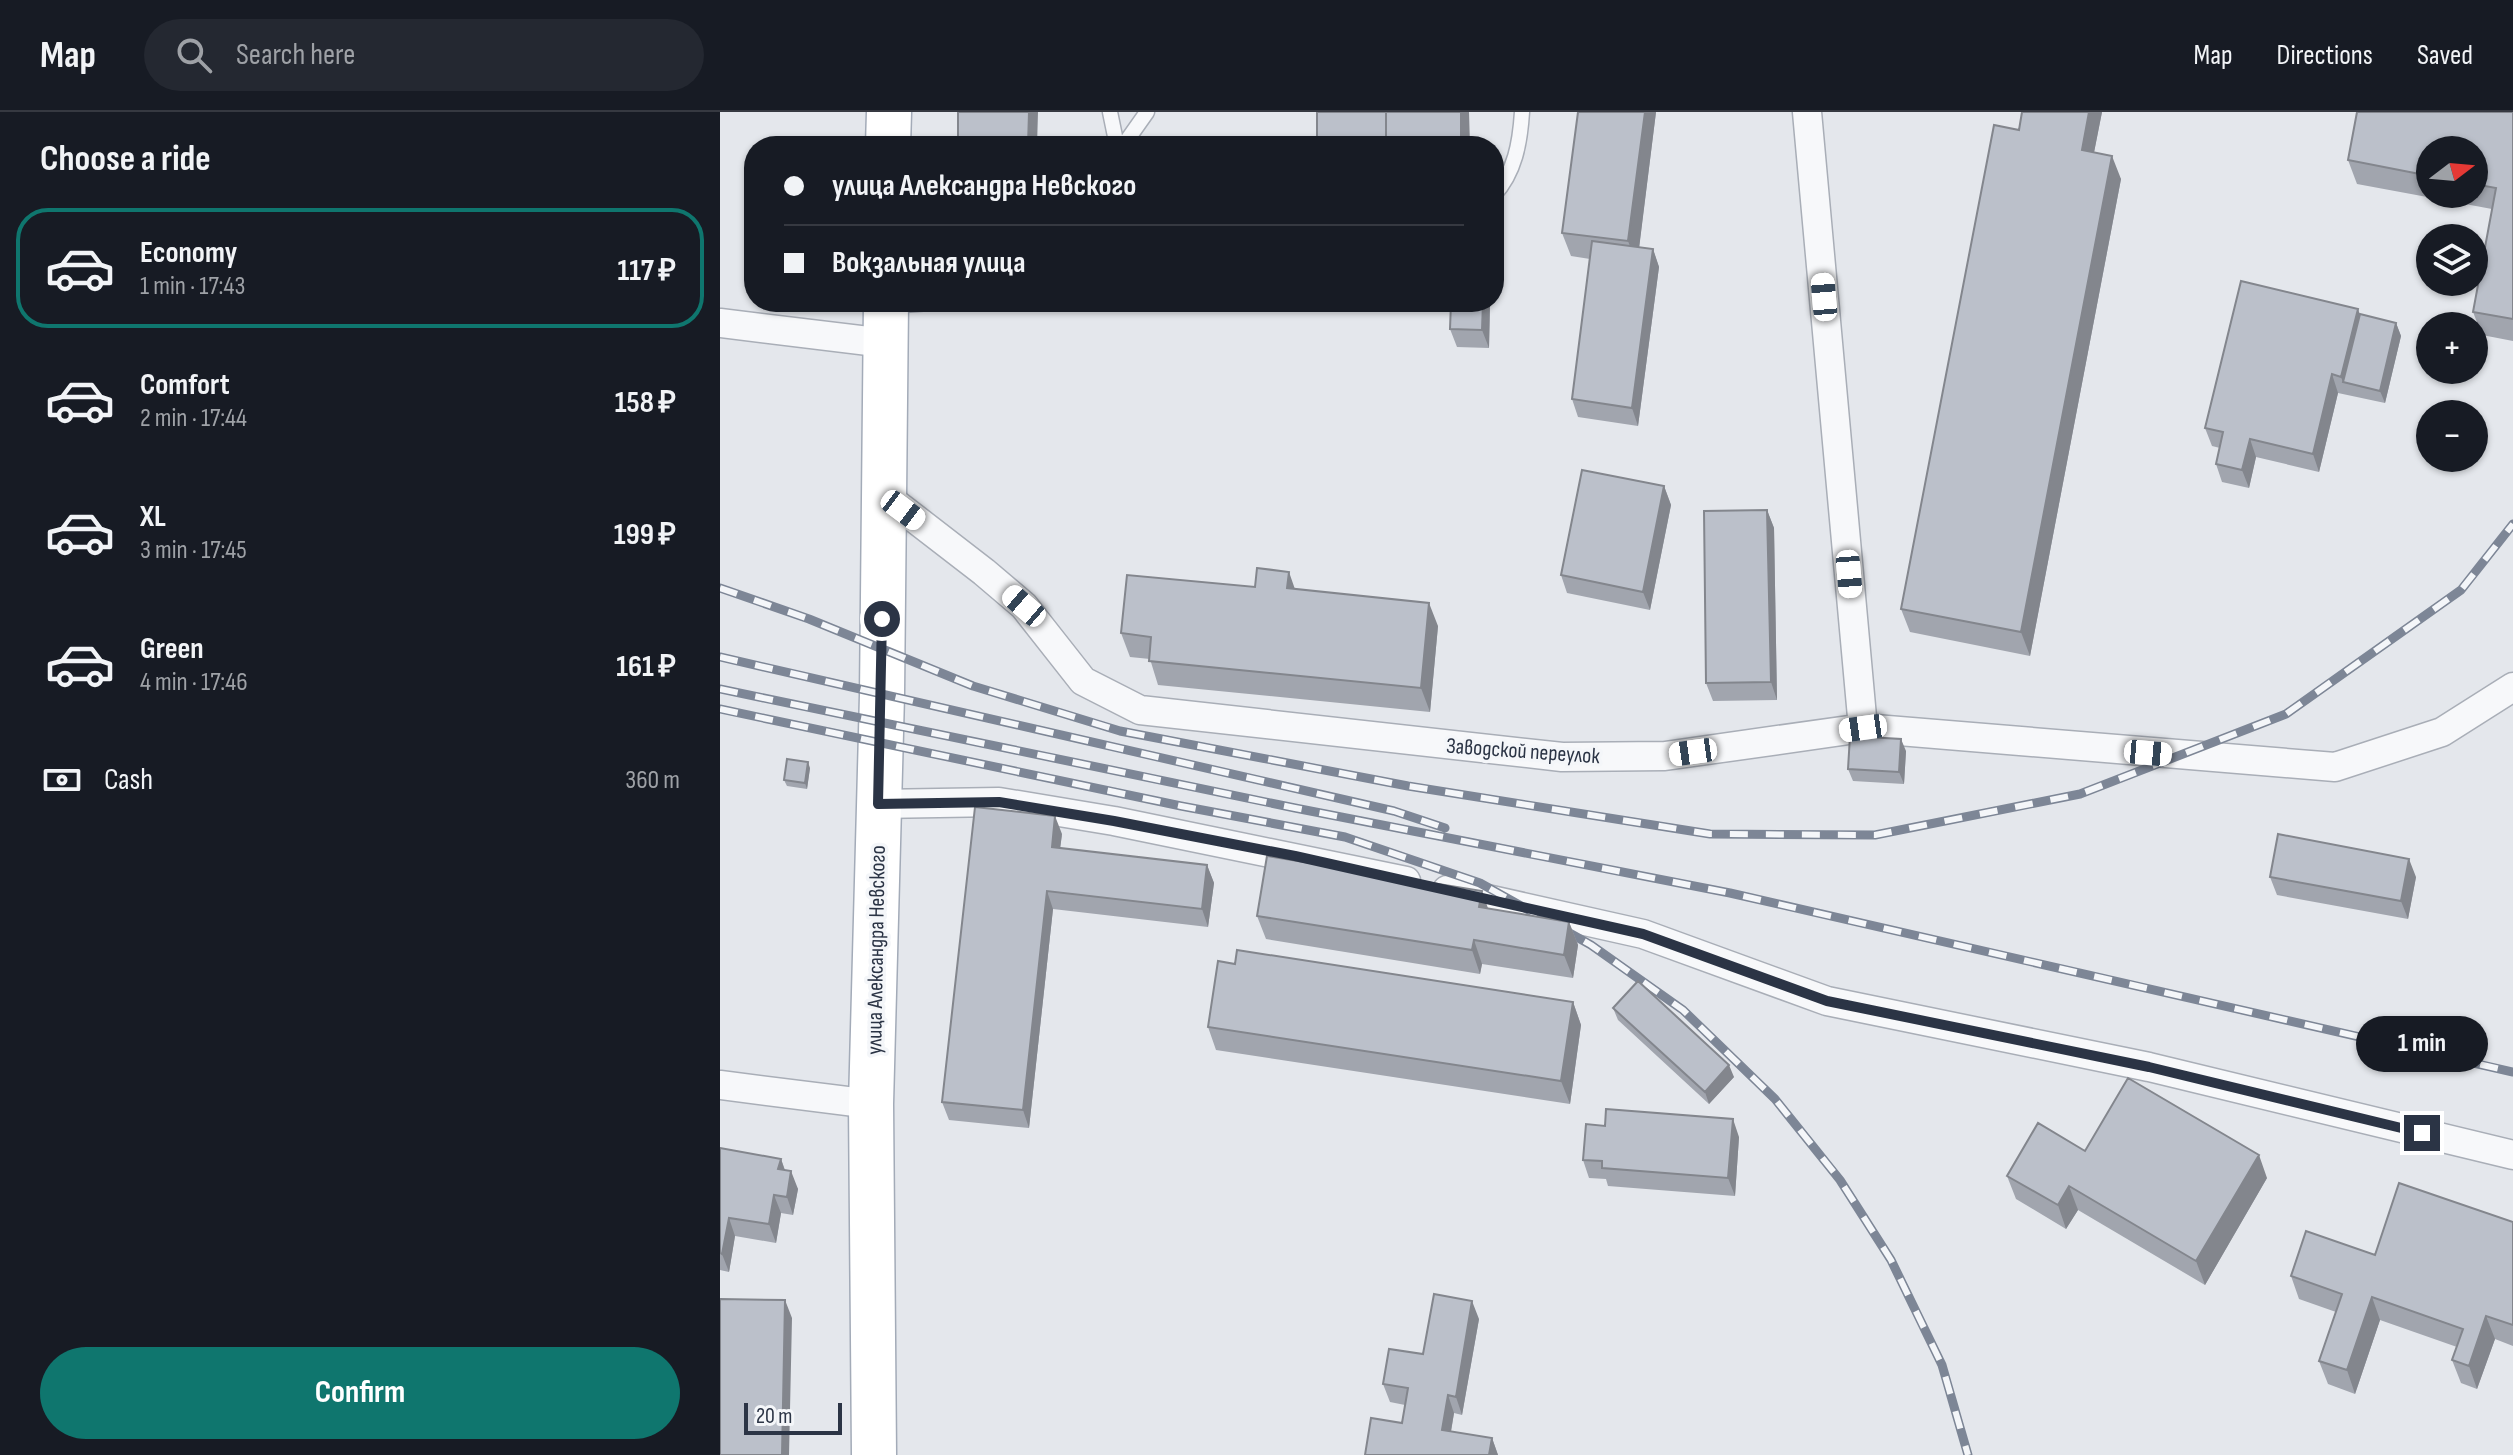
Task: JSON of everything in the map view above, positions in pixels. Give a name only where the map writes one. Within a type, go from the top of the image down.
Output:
[{"type":"main road","points":[[888,136],[889,112]]},
{"type":"main road","name":"улица Александра Невского","points":[[874,1455],[871,1104],[885,317]]},
{"type":"street","points":[[1807,112],[1863,728]]},
{"type":"street","points":[[720,323],[885,317]]},
{"type":"street","name":"Заводской переулок","points":[[883,494],[1024,606],[1083,681],[1140,710],[1562,757],[1665,756],[1863,728],[2335,767],[2442,732],[2513,687]]},
{"type":"street","points":[[878,804],[999,802],[1295,856],[1643,934],[1827,1001],[2149,1067],[2513,1155]]},
{"type":"street","points":[[720,1085],[871,1104]]},
{"type":"lane","points":[[1110,112],[1117,136]]},
{"type":"lane","points":[[1128,136],[1147,112]]},
{"type":"lane","points":[[1504,180],[1514,166],[1522,112]]},
{"type":"building","points":[[958,112],[1029,112],[1028,136],[958,136]]},
{"type":"building","points":[[1317,112],[1386,112],[1386,136],[1317,136]]},
{"type":"building","points":[[1386,112],[1461,112],[1461,136],[1386,136]]},
{"type":"building","points":[[1578,112],[1645,112],[1628,241],[1562,233]]},
{"type":"building","points":[[2022,112],[2089,112],[2082,150],[2112,156],[2021,632],[1901,609],[1994,125],[2019,130]]},
{"type":"building","points":[[2357,112],[2513,112],[2513,319],[2488,315],[2488,312],[2473,312],[2476,296],[2488,296],[2488,231],[2496,188],[2488,187],[2488,136],[2416,136],[2416,173],[2348,160]]},
{"type":"building","points":[[1592,241],[1653,249],[1632,408],[1572,399]]},
{"type":"building","points":[[2241,281],[2358,309],[2341,377],[2332,374],[2313,454],[2250,439],[2242,470],[2216,464],[2223,432],[2205,428]]},
{"type":"building","points":[[1451,312],[1483,312],[1482,330],[1450,329]]},
{"type":"building","points":[[2360,314],[2396,323],[2380,391],[2343,382]]},
{"type":"building","points":[[1582,470],[1664,486],[1643,592],[1561,575]]},
{"type":"building","points":[[1767,510],[1771,682],[1706,683],[1704,511]]},
{"type":"building","points":[[1257,568],[1289,572],[1287,588],[1429,603],[1421,688],[1149,661],[1151,637],[1121,633],[1127,575],[1255,587]]},
{"type":"building","points":[[1850,736],[1901,739],[1899,772],[1848,769]]},
{"type":"building","points":[[787,759],[808,762],[805,783],[784,780]]},
{"type":"building","points":[[975,807],[1055,816],[1052,847],[1207,865],[1202,909],[1047,891],[1023,1110],[942,1102]]},
{"type":"building","points":[[2278,834],[2409,859],[2401,901],[2270,877]]},
{"type":"building","points":[[1267,856],[1482,891],[1479,907],[1569,922],[1564,955],[1474,940],[1472,950],[1257,916]]},
{"type":"building","points":[[1237,950],[1573,1002],[1561,1081],[1208,1027],[1218,961],[1235,964]]},
{"type":"building","points":[[1638,981],[1729,1065],[1705,1092],[1613,1008]]},
{"type":"building","points":[[2128,1078],[2259,1155],[2196,1261],[2069,1186],[2058,1205],[2007,1176],[2038,1123],[2085,1151]]},
{"type":"building","points":[[1606,1109],[1733,1119],[1728,1178],[1602,1168],[1602,1161],[1583,1160],[1586,1124],[1605,1126]]},
{"type":"building","points":[[720,1148],[781,1159],[778,1169],[791,1171],[787,1197],[774,1195],[769,1224],[729,1218],[722,1254],[720,1253]]},
{"type":"building","points":[[2399,1183],[2513,1222],[2513,1325],[2486,1316],[2469,1366],[2452,1360],[2463,1329],[2372,1297],[2347,1370],[2319,1361],[2342,1294],[2291,1276],[2306,1231],[2375,1255]]},
{"type":"building","points":[[1434,1294],[1472,1301],[1456,1397],[1448,1395],[1442,1430],[1492,1438],[1489,1455],[1365,1455],[1371,1418],[1402,1423],[1408,1388],[1383,1384],[1389,1349],[1423,1354]]},
{"type":"building","points":[[720,1299],[785,1300],[782,1455],[720,1455]]},
{"type":"railway","points":[[720,588],[809,619],[973,686],[1120,731],[1408,786],[1710,834],[1875,835],[2080,794],[2286,714],[2461,590],[2513,524]]},
{"type":"railway","points":[[720,657],[1394,811],[1445,828]]},
{"type":"railway","points":[[720,689],[1295,808],[1730,893],[2513,1072]]},
{"type":"railway","points":[[720,709],[1181,806],[1345,837],[1480,883],[1591,945],[1683,1010],[1775,1099],[1840,1180],[1891,1260],[1942,1365],[1968,1455]]},
{"type":"route","points":[[882,619],[878,804],[999,802],[1295,856],[1643,934],[1827,1001],[2149,1067],[2422,1133]]}]
